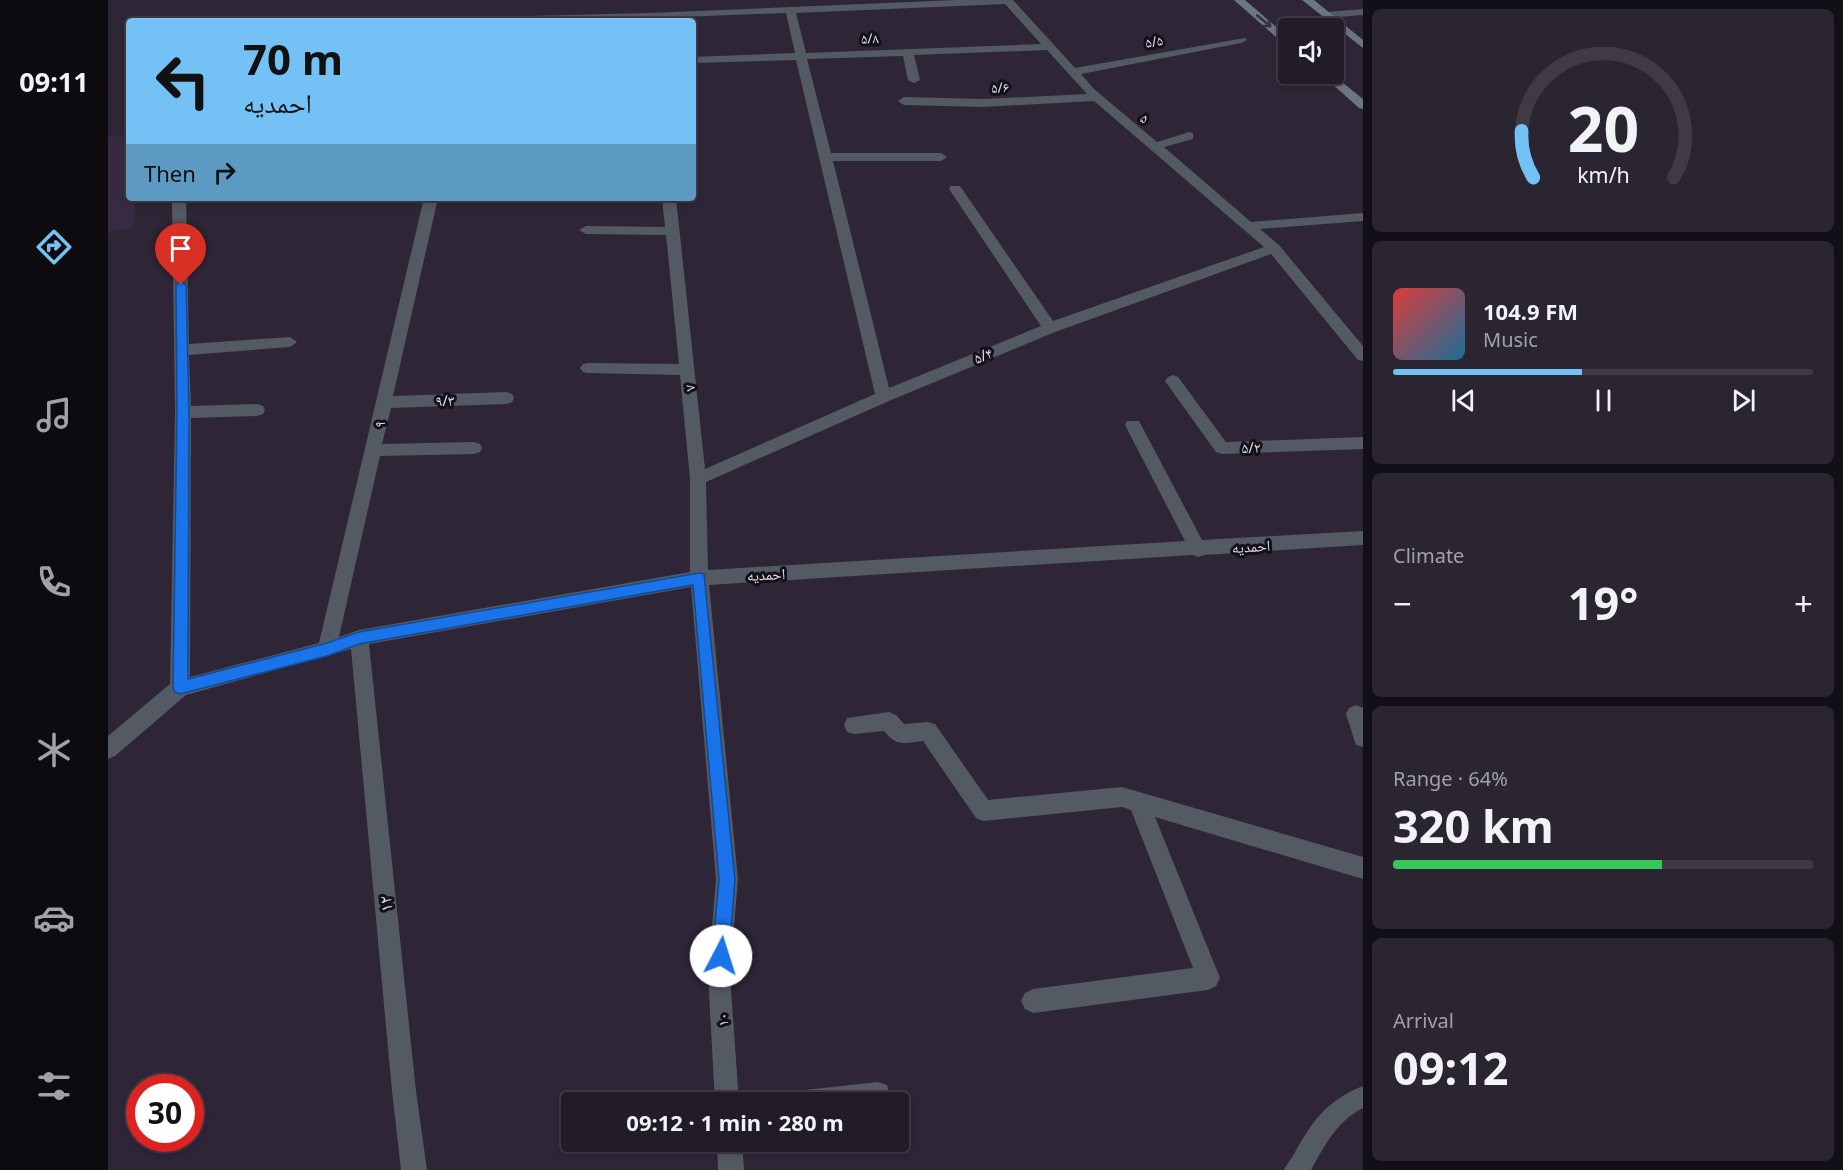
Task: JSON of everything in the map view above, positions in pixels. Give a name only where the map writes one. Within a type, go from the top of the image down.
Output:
[{"type":"street","points":[[665,18],[1007,0]]},
{"type":"street","name":"۵","points":[[1007,0],[1048,47],[1097,97],[1274,248],[1363,357]]},
{"type":"street","points":[[1239,0],[1278,33]]},
{"type":"street","points":[[1307,0],[1363,45]]},
{"type":"street","points":[[1341,0],[1358,12]]},
{"type":"street","points":[[790,10],[883,397]]},
{"type":"street","points":[[1327,15],[1358,12]]},
{"type":"street","name":"۵/۵","points":[[1072,72],[1241,40]]},
{"type":"street","name":"۵/۸","points":[[696,60],[1048,47]]},
{"type":"street","points":[[908,52],[914,80]]},
{"type":"street","points":[[1338,84],[1363,105]]},
{"type":"street","name":"۵/۶","points":[[904,101],[982,103],[1097,97]]},
{"type":"street","points":[[1155,146],[1189,136]]},
{"type":"street","points":[[826,157],[941,157]]},
{"type":"street","points":[[956,189],[1050,328]]},
{"type":"street","points":[[108,750],[180,688],[183,412],[179,201]]},
{"type":"street","name":"۹","points":[[327,649],[430,201]]},
{"type":"street","name":"۷","points":[[669,201],[698,479],[699,578]]},
{"type":"street","points":[[1249,226],[1363,217]]},
{"type":"street","points":[[586,230],[672,231]]},
{"type":"street","name":"۵/۴","points":[[698,479],[883,397],[1050,328],[1274,248]]},
{"type":"street","points":[[182,350],[290,342]]},
{"type":"street","points":[[588,368],[687,370]]},
{"type":"street","name":"۵/۲","points":[[1173,381],[1222,448],[1363,443]]},
{"type":"street","name":"۹/۳","points":[[384,402],[506,398]]},
{"type":"street","points":[[183,412],[257,410]]},
{"type":"street","points":[[1133,425],[1198,550]]},
{"type":"street","points":[[372,450],[474,448]]},
{"type":"street","name":"احمدیه","points":[[180,688],[327,649],[359,638],[699,578],[1198,550],[1363,538]]},
{"type":"street","name":"۱۰","points":[[699,578],[727,879],[719,975],[726,1092]]},
{"type":"street","name":"۱۲","points":[[359,638],[404,1091],[414,1170]]},
{"type":"street","points":[[1356,714],[1363,738]]},
{"type":"street","points":[[854,725],[889,721],[899,734],[928,731],[983,811],[1122,797],[1363,868]]},
{"type":"street","points":[[1033,1000],[1208,978],[1139,803]]},
{"type":"street","points":[[730,1152],[731,1170]]},
{"type":"lane","points":[[1296,1170],[1300,1167],[1322,1126],[1354,1099],[1363,1096]]},
{"type":"shaded area","points":[[126,134],[126,201],[135,201],[134,227],[108,233],[108,137]]},
{"type":"route","points":[[181,285],[183,412],[180,688],[327,649],[359,638],[699,578],[727,879],[721,956]]}]
